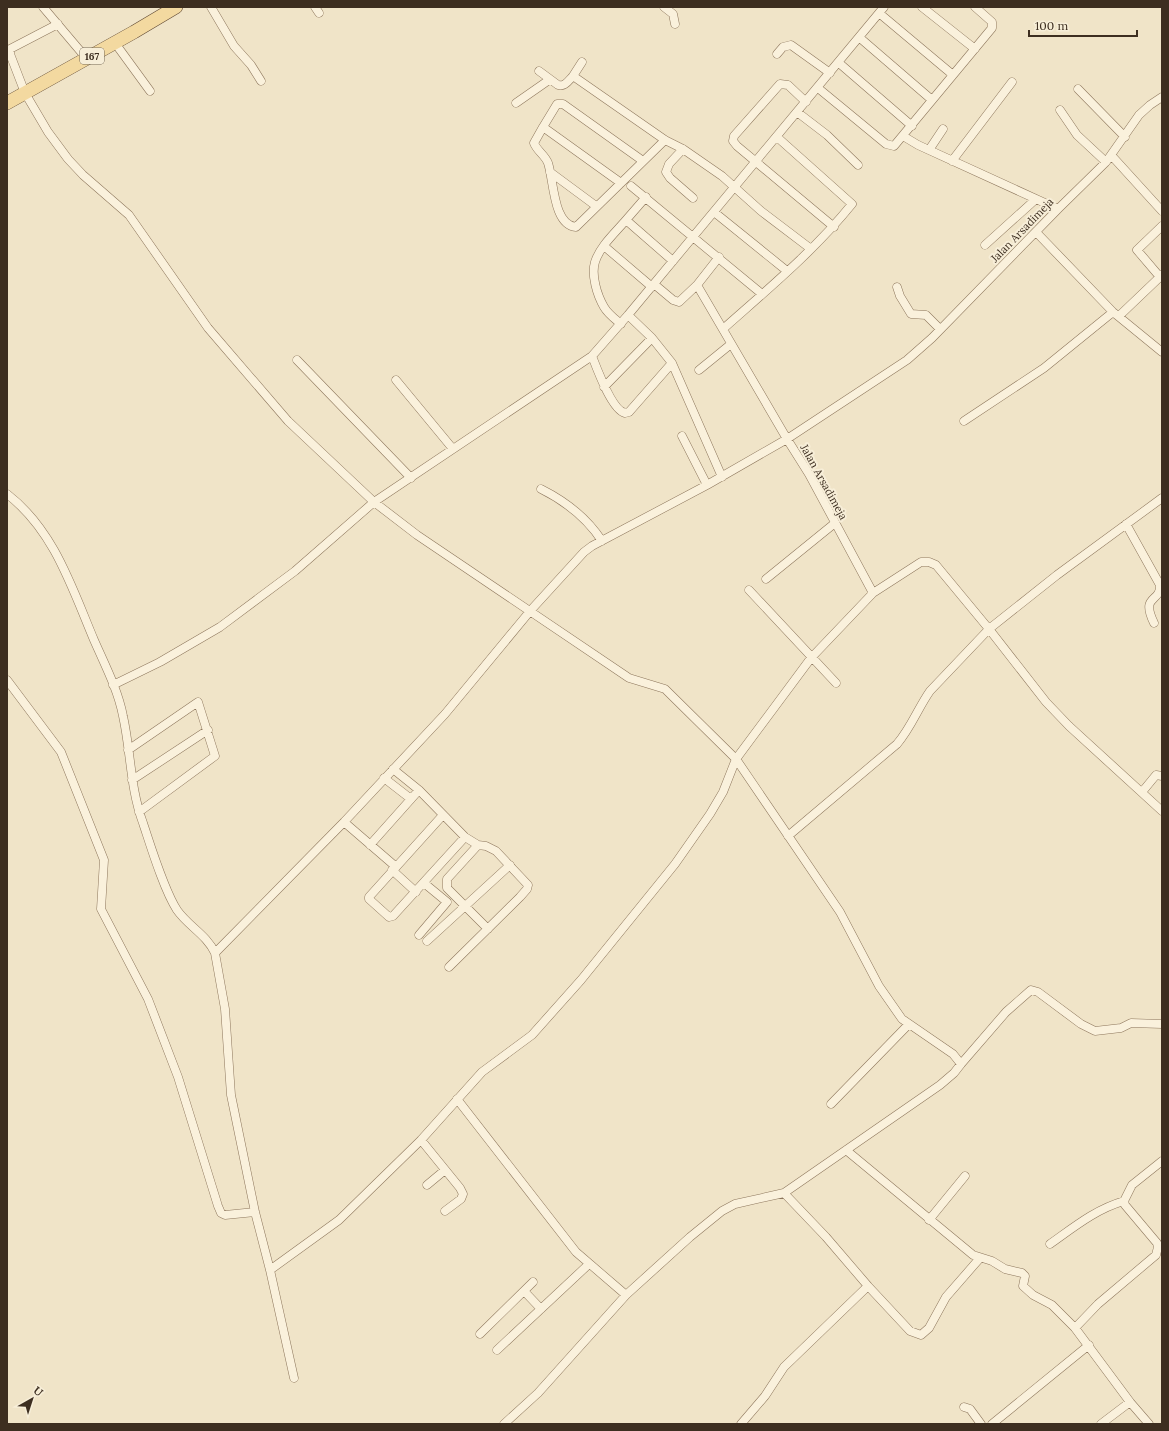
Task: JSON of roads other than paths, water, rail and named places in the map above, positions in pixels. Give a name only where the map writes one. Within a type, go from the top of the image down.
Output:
[{"type":"main road","name":"167","points":[[7,103],[87,59],[176,7]]},
{"type":"street","points":[[44,7],[87,59]]},
{"type":"street","points":[[211,7],[234,46],[251,65],[261,81]]},
{"type":"street","points":[[664,7],[673,14],[675,24]]},
{"type":"street","points":[[922,7],[975,49]]},
{"type":"street","points":[[818,88],[889,146],[896,145],[992,28],[993,24],[975,7]]},
{"type":"street","points":[[113,684],[160,662],[220,627],[295,571],[374,502],[592,356],[621,324],[860,38],[881,10],[953,75]]},
{"type":"street","points":[[58,24],[10,48],[10,54],[25,93],[48,132],[68,159],[129,215],[208,328],[288,421],[374,502],[417,535],[531,610],[629,678],[665,689],[736,759],[840,912],[879,986],[902,1019],[908,1025],[953,1054],[961,1064]]},
{"type":"street","points":[[860,38],[932,100]]},
{"type":"street","points":[[115,43],[150,92]]},
{"type":"street","points":[[777,54],[783,46],[791,45],[830,73]]},
{"type":"street","points":[[539,70],[549,80],[561,86],[565,85],[582,62]]},
{"type":"street","points":[[839,63],[912,126]]},
{"type":"street","points":[[572,76],[665,140],[683,149],[735,186],[761,211],[811,249]]},
{"type":"street","points":[[516,103],[549,80]]},
{"type":"street","points":[[952,161],[1012,82]]},
{"type":"street","points":[[806,102],[788,85],[780,84],[734,136],[734,143],[834,227]]},
{"type":"street","points":[[1078,89],[1125,136]]},
{"type":"street","name":"Jalan Arsadimeja","points":[[873,594],[788,439],[907,360],[940,329],[1108,159],[1139,115],[1162,97]]},
{"type":"street","points":[[643,161],[563,104],[557,104],[542,127],[534,143],[548,162],[560,214],[565,223],[576,227],[665,140]]},
{"type":"street","points":[[1060,110],[1077,135],[1108,159],[1162,211]]},
{"type":"street","points":[[797,112],[826,135],[858,165]]},
{"type":"street","points":[[542,127],[621,182]]},
{"type":"street","points":[[929,150],[943,129]]},
{"type":"street","points":[[903,136],[952,161],[1058,209]]},
{"type":"street","points":[[723,329],[834,227],[852,204],[852,201],[777,137]]},
{"type":"street","points":[[683,149],[669,164],[666,172],[670,178],[693,198]]},
{"type":"street","points":[[550,172],[596,206]]},
{"type":"street","points":[[631,186],[694,236],[762,294]]},
{"type":"street","points":[[621,324],[604,307],[598,292],[594,271],[595,263],[604,246],[646,197]]},
{"type":"street","points":[[985,245],[1036,199]]},
{"type":"street","points":[[714,212],[787,271]]},
{"type":"street","points":[[626,220],[673,261]]},
{"type":"street","points":[[964,421],[1044,368],[1116,314],[1161,276],[1138,254],[1137,250],[1162,226]]},
{"type":"street","points":[[1036,232],[1116,314],[1162,352]]},
{"type":"street","points":[[604,246],[673,300],[680,302],[697,285],[719,257]]},
{"type":"street","points":[[215,953],[344,822],[445,714],[531,610],[580,556],[592,546],[722,477],[788,439],[697,285]]},
{"type":"street","points":[[897,287],[900,296],[912,314],[926,315],[940,329]]},
{"type":"street","points":[[628,315],[652,338],[672,363],[722,477]]},
{"type":"street","points":[[604,387],[652,338]]},
{"type":"street","points":[[699,370],[731,344]]},
{"type":"street","points":[[592,356],[604,387],[619,410],[625,413],[629,412],[672,363]]},
{"type":"street","points":[[297,360],[411,478]]},
{"type":"street","points":[[396,380],[453,449]]},
{"type":"street","points":[[682,436],[707,485]]},
{"type":"street","points":[[541,489],[573,509],[592,527],[602,541]]},
{"type":"street","points":[[7,494],[47,537],[56,552],[113,684],[123,715],[132,780],[139,812],[171,899],[178,911],[211,944],[215,953],[225,1010],[231,1095],[255,1212],[270,1270],[294,1378]]},
{"type":"street","points":[[788,836],[897,744],[907,732],[923,701],[930,691],[989,629],[1057,575],[1162,498]]},
{"type":"street","points":[[766,579],[835,523]]},
{"type":"street","points":[[1126,524],[1160,585],[1160,589],[1148,605],[1149,614],[1154,623]]},
{"type":"street","points":[[270,1270],[339,1220],[421,1140],[482,1072],[532,1035],[633,919],[675,864],[710,814],[723,792],[736,759],[811,658],[873,594],[921,562],[929,562],[936,565],[989,629],[1046,702],[1069,726],[1162,811]]},
{"type":"street","points":[[749,590],[836,683]]},
{"type":"street","points":[[7,680],[61,752],[104,860],[101,909],[148,998],[178,1077],[221,1213],[225,1215],[255,1212]]},
{"type":"street","points":[[128,750],[198,702],[215,756],[139,812]]},
{"type":"street","points":[[132,780],[208,730]]},
{"type":"street","points":[[392,769],[419,790],[465,837],[478,845],[491,848],[510,865],[528,886],[520,897],[449,967]]},
{"type":"street","points":[[1142,792],[1161,773]]},
{"type":"street","points":[[384,778],[411,799]]},
{"type":"street","points":[[370,845],[419,790]]},
{"type":"street","points":[[443,815],[394,868],[369,897],[369,899],[390,917],[416,892],[465,837]]},
{"type":"street","points":[[344,822],[394,868],[416,892]]},
{"type":"street","points":[[478,845],[446,881],[447,888],[488,929]]},
{"type":"street","points":[[427,941],[510,865]]},
{"type":"street","points":[[419,935],[447,902],[424,883]]},
{"type":"street","points":[[504,1424],[538,1393],[626,1295],[690,1237],[722,1211],[735,1204],[784,1193],[940,1085],[954,1073],[1006,1012],[1031,990],[1038,992],[1081,1024],[1095,1031],[1121,1028],[1131,1023],[1162,1024]]},
{"type":"street","points":[[831,1104],[908,1025]]},
{"type":"street","points":[[457,1099],[576,1252],[626,1295]]},
{"type":"street","points":[[421,1140],[460,1188],[463,1194],[461,1199],[445,1212]]},
{"type":"street","points":[[846,1150],[972,1255],[992,1261],[1005,1269],[1024,1274],[1025,1279],[1023,1286],[1033,1295],[1047,1301],[1056,1308],[1075,1328],[1130,1402],[1149,1424]]},
{"type":"street","points":[[1050,1244],[1086,1218],[1105,1208],[1124,1201],[1132,1185],[1162,1161]]},
{"type":"street","points":[[427,1185],[445,1170]]},
{"type":"street","points":[[930,1220],[965,1176]]},
{"type":"street","points":[[784,1193],[826,1237],[868,1286],[910,1331],[921,1335],[929,1328],[941,1303],[981,1258]]},
{"type":"street","points":[[1075,1328],[1098,1304],[1158,1251],[1157,1243],[1125,1205],[1124,1201]]},
{"type":"street","points":[[497,1350],[589,1264]]},
{"type":"street","points":[[480,1334],[533,1282]]},
{"type":"street","points":[[741,1424],[765,1396],[784,1367],[868,1286]]},
{"type":"street","points":[[524,1291],[541,1309]]},
{"type":"street","points":[[992,1424],[1089,1345]]},
{"type":"street","points":[[1100,1424],[1130,1402]]},
{"type":"street","points":[[964,1407],[970,1409],[981,1424]]}]
